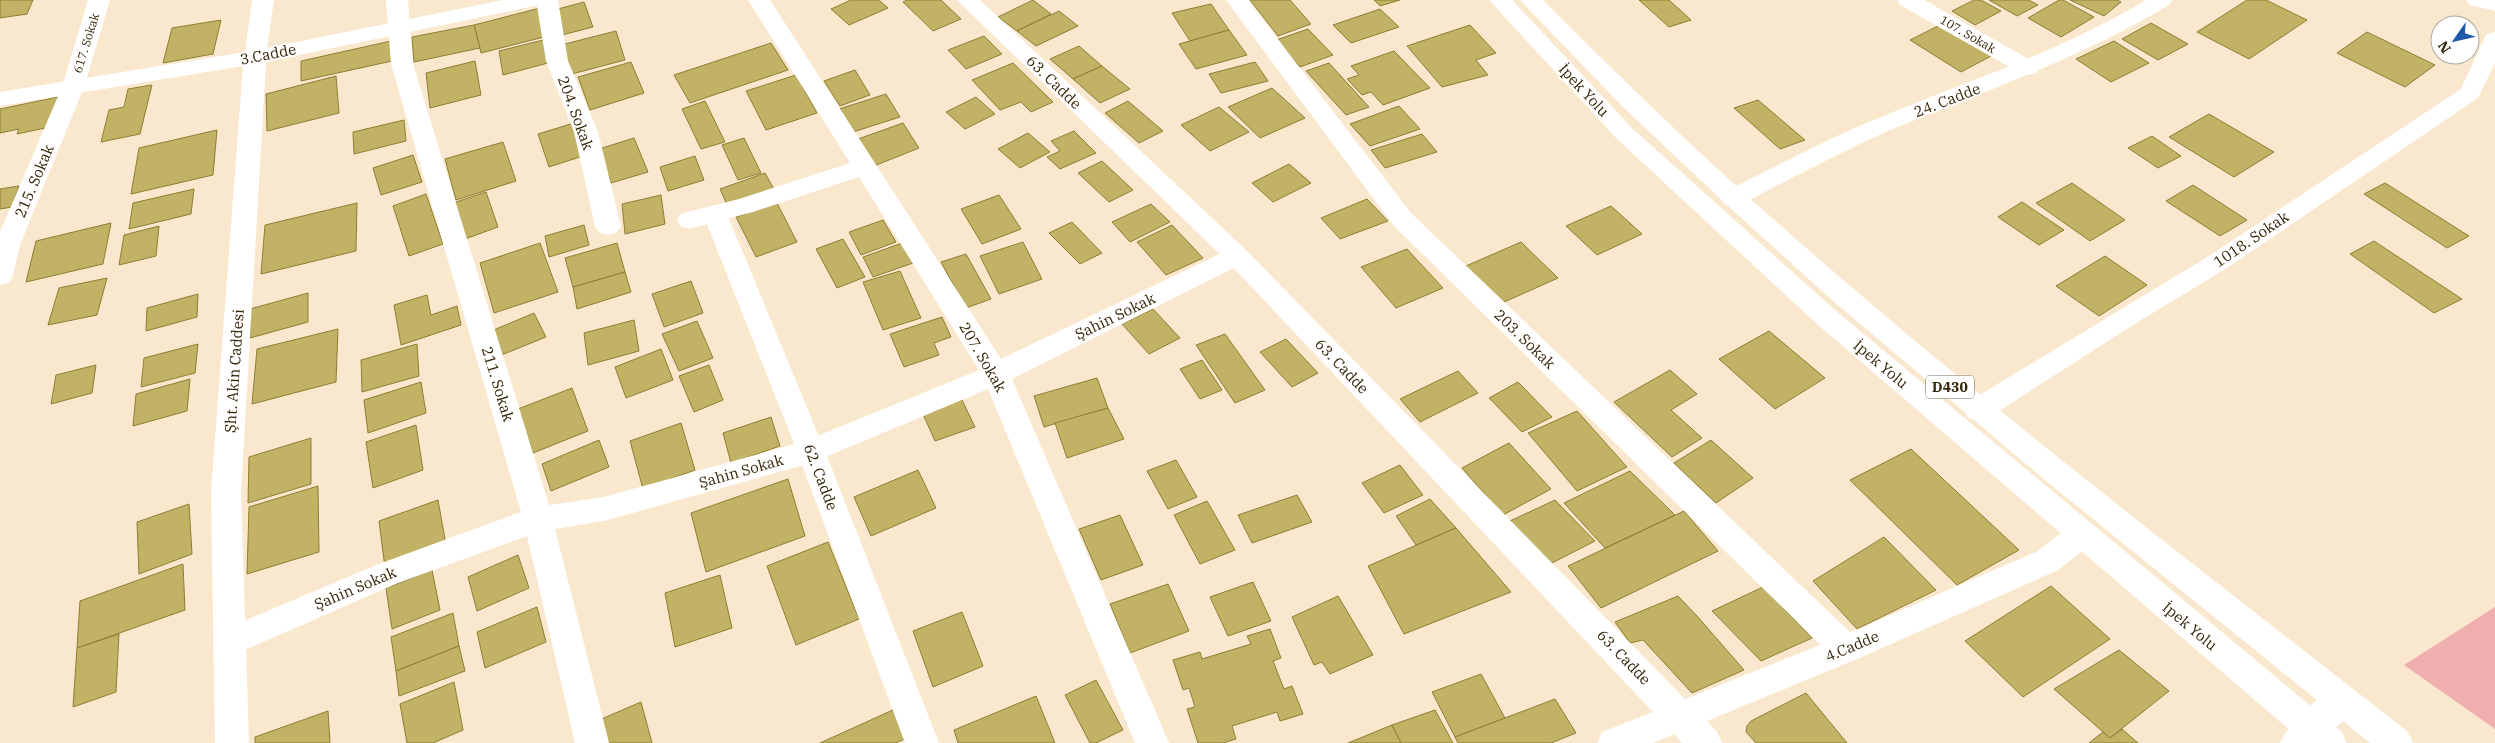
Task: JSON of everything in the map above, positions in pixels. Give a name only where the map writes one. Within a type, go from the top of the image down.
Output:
[{"type":"main road","name":"617. Sokak","points":[[73,87],[99,0]]},
{"type":"main road","name":"Şht. Akin Caddesi","points":[[232,743],[226,492],[255,57],[263,0]]},
{"type":"main road","name":"211. Sokak","points":[[397,0],[402,64],[538,519],[592,743]]},
{"type":"main road","name":"3.Cadde","points":[[0,98],[255,57],[534,0]]},
{"type":"main road","name":"204. Sokak","points":[[547,0],[557,61],[586,132],[608,226]]},
{"type":"main road","name":"207. Sokak","points":[[759,0],[866,166],[996,374],[1152,743]]},
{"type":"main road","name":"63. Cadde","points":[[968,0],[1237,256],[1705,743]]},
{"type":"main road","name":"203. Sokak","points":[[1236,0],[1402,219],[1846,649]]},
{"type":"main road","name":"İpek Yolu","points":[[1500,0],[1632,140],[1826,317],[2082,534],[2313,738]]},
{"type":"main road","name":"D430","points":[[1531,0],[1733,198],[1978,410],[2396,743]]},
{"type":"main road","name":"107. Sokak","points":[[1908,0],[2028,68]]},
{"type":"main road","name":"24. Cadde","points":[[1733,198],[1879,126],[2028,68],[2135,17],[2161,0]]},
{"type":"main road","points":[[2477,0],[2495,5]]},
{"type":"main road","name":"1018. Sokak","points":[[1978,410],[2132,313],[2218,262],[2470,93],[2495,39]]},
{"type":"main road","name":"215. Sokak","points":[[0,276],[7,245],[73,87]]},
{"type":"main road","name":"62. Cadde","points":[[866,166],[702,217],[811,452],[922,743]]},
{"type":"main road","name":"Şahin Sokak","points":[[229,642],[387,574],[538,519],[604,509],[811,452],[996,374],[1237,256]]},
{"type":"main road","name":"4.Cadde","points":[[1614,743],[1679,715],[1846,649],[2047,561],[2082,534]]},
{"type":"main road","points":[[2313,738],[2341,700]]},
{"type":"shaded area","points":[[2495,607],[2495,729],[2404,665]]},
{"type":"building","points":[[0,0],[33,0],[27,14],[0,18]]},
{"type":"building","points":[[851,0],[879,0],[888,8],[849,25],[831,9]]},
{"type":"building","points":[[907,0],[941,0],[961,19],[933,31],[903,2]]},
{"type":"building","points":[[1033,0],[1051,14],[1017,31],[998,17]]},
{"type":"building","points":[[1250,0],[1290,0],[1311,24],[1278,36]]},
{"type":"building","points":[[1374,0],[1400,0],[1380,6]]},
{"type":"building","points":[[1639,0],[1669,0],[1691,20],[1669,27]]},
{"type":"building","points":[[1974,0],[1981,0],[2001,11],[1975,25],[1952,11]]},
{"type":"building","points":[[1989,0],[2029,0],[2038,5],[2017,16]]},
{"type":"building","points":[[2059,0],[2063,0],[2094,17],[2061,37],[2028,18]]},
{"type":"building","points":[[2070,0],[2117,0],[2121,2],[2104,16]]},
{"type":"building","points":[[2247,0],[2266,0],[2307,20],[2249,59],[2197,32]]},
{"type":"building","points":[[584,2],[593,27],[562,35],[554,10]]},
{"type":"building","points":[[1211,4],[1229,30],[1190,41],[1172,13]]},
{"type":"building","points":[[540,8],[548,36],[481,53],[474,25]]},
{"type":"building","points":[[1380,9],[1399,27],[1351,43],[1333,25]]},
{"type":"building","points":[[1059,11],[1078,26],[1036,46],[1017,31]]},
{"type":"building","points":[[221,20],[213,54],[163,63],[172,28]]},
{"type":"building","points":[[2151,23],[2188,44],[2158,60],[2122,39]]},
{"type":"building","points":[[1942,24],[1993,55],[1961,72],[1910,40]]},
{"type":"building","points":[[474,25],[480,48],[414,62],[412,37]]},
{"type":"building","points":[[1470,25],[1496,53],[1476,60],[1488,75],[1442,87],[1407,46]]},
{"type":"building","points":[[1308,29],[1333,55],[1300,67],[1276,40]]},
{"type":"building","points":[[1229,30],[1247,55],[1196,69],[1179,44]]},
{"type":"building","points":[[616,31],[625,60],[568,75],[561,45]]},
{"type":"building","points":[[2367,32],[2430,63],[2430,65],[2435,65],[2405,87],[2337,53]]},
{"type":"building","points":[[984,36],[1002,54],[966,69],[948,50]]},
{"type":"building","points":[[543,40],[548,63],[503,75],[499,51]]},
{"type":"building","points":[[391,41],[392,61],[301,81],[301,61]]},
{"type":"building","points":[[2114,41],[2149,63],[2111,82],[2076,59]]},
{"type":"building","points":[[771,43],[788,70],[690,103],[674,75]]},
{"type":"building","points":[[1079,46],[1102,66],[1073,79],[1050,59]]},
{"type":"building","points":[[1394,51],[1430,88],[1383,105],[1371,92],[1362,95],[1347,79],[1359,75],[1351,66]]},
{"type":"building","points":[[475,61],[481,95],[430,108],[426,73]]},
{"type":"building","points":[[631,62],[644,93],[590,110],[578,77]]},
{"type":"building","points":[[1255,62],[1268,81],[1221,93],[1209,74]]},
{"type":"building","points":[[1013,63],[1053,102],[1031,112],[1021,102],[1000,110],[972,80]]},
{"type":"building","points":[[1329,63],[1369,107],[1346,115],[1306,71]]},
{"type":"building","points":[[1102,66],[1130,89],[1100,103],[1073,79]]},
{"type":"building","points":[[855,70],[870,95],[840,106],[824,81]]},
{"type":"building","points":[[796,75],[817,113],[766,130],[746,91]]},
{"type":"building","points":[[336,76],[339,113],[267,131],[266,94]]},
{"type":"building","points":[[152,85],[140,134],[101,142],[109,110],[124,107],[128,89]]},
{"type":"building","points":[[1272,88],[1305,118],[1260,138],[1228,107]]},
{"type":"building","points":[[886,94],[900,117],[853,132],[839,109]]},
{"type":"building","points":[[58,97],[50,127],[17,134],[19,129],[0,133],[0,109]]},
{"type":"building","points":[[976,97],[995,114],[965,129],[946,112]]},
{"type":"building","points":[[1758,100],[1805,140],[1780,149],[1734,108]]},
{"type":"building","points":[[705,101],[725,142],[701,149],[682,109]]},
{"type":"building","points":[[1128,101],[1163,131],[1139,143],[1105,113]]},
{"type":"building","points":[[1399,106],[1420,129],[1370,146],[1350,124]]},
{"type":"building","points":[[1219,107],[1249,132],[1210,151],[1181,125]]},
{"type":"building","points":[[2209,114],[2274,152],[2234,177],[2169,137]]},
{"type":"building","points":[[404,120],[406,141],[354,154],[353,132]]},
{"type":"building","points":[[574,123],[586,155],[549,167],[538,134]]},
{"type":"building","points":[[903,123],[919,148],[874,166],[858,139]]},
{"type":"building","points":[[217,130],[213,175],[131,194],[139,148]]},
{"type":"building","points":[[1074,131],[1096,153],[1060,169],[1047,157],[1060,151],[1051,141]]},
{"type":"building","points":[[1028,133],[1050,152],[1020,168],[998,149]]},
{"type":"building","points":[[1422,134],[1437,152],[1385,168],[1371,150]]},
{"type":"building","points":[[2152,136],[2181,156],[2158,168],[2128,148]]},
{"type":"building","points":[[634,138],[648,172],[611,183],[599,149]]},
{"type":"building","points":[[744,138],[761,173],[738,180],[722,145]]},
{"type":"building","points":[[503,142],[516,181],[456,200],[445,159]]},
{"type":"building","points":[[413,155],[422,182],[381,195],[373,168]]},
{"type":"building","points":[[695,156],[704,180],[668,191],[660,167]]},
{"type":"building","points":[[1102,161],[1133,190],[1109,202],[1078,173]]},
{"type":"building","points":[[1289,164],[1311,183],[1273,202],[1252,183]]},
{"type":"building","points":[[765,173],[775,191],[728,207],[720,189]]},
{"type":"building","points":[[2072,183],[2125,220],[2090,241],[2036,203]]},
{"type":"building","points":[[2385,183],[2469,236],[2447,248],[2364,194]]},
{"type":"building","points":[[2193,185],[2247,220],[2220,236],[2166,201]]},
{"type":"building","points":[[19,186],[12,207],[0,209],[0,189]]},
{"type":"building","points":[[194,189],[191,214],[129,229],[133,203]]},
{"type":"building","points":[[486,192],[498,227],[465,239],[453,203]]},
{"type":"building","points":[[426,194],[443,244],[409,256],[393,206]]},
{"type":"building","points":[[661,195],[665,224],[625,234],[622,204]]},
{"type":"building","points":[[999,195],[1021,229],[982,244],[961,209]]},
{"type":"building","points":[[1367,199],[1388,221],[1340,239],[1321,218]]},
{"type":"building","points":[[2022,202],[2064,230],[2039,245],[1998,217]]},
{"type":"building","points":[[357,203],[356,251],[261,274],[265,225]]},
{"type":"building","points":[[777,203],[797,242],[756,257],[736,217]]},
{"type":"building","points":[[1151,204],[1170,222],[1130,242],[1112,222]]},
{"type":"building","points":[[1611,206],[1642,234],[1597,255],[1566,226]]},
{"type":"building","points":[[883,220],[896,242],[861,255],[849,232]]},
{"type":"building","points":[[1072,222],[1102,253],[1080,264],[1049,233]]},
{"type":"building","points":[[111,223],[103,264],[26,282],[36,241]]},
{"type":"building","points":[[584,225],[589,245],[549,257],[545,236]]},
{"type":"building","points":[[1172,225],[1203,258],[1166,275],[1137,242]]},
{"type":"building","points":[[159,226],[156,256],[119,265],[124,235]]},
{"type":"building","points":[[843,239],[865,277],[837,288],[816,249]]},
{"type":"building","points":[[2374,241],[2462,299],[2434,313],[2350,254]]},
{"type":"building","points":[[905,242],[916,262],[873,277],[863,257]]},
{"type":"building","points":[[1023,242],[1042,279],[999,294],[980,256]]},
{"type":"building","points":[[1521,242],[1558,278],[1502,303],[1466,266]]},
{"type":"building","points":[[540,243],[558,292],[494,313],[480,263]]},
{"type":"building","points":[[617,243],[625,272],[573,287],[565,258]]},
{"type":"building","points":[[1407,249],[1443,288],[1396,308],[1361,267]]},
{"type":"building","points":[[966,254],[991,299],[966,308],[941,262]]},
{"type":"building","points":[[2105,256],[2147,285],[2099,316],[2056,286]]},
{"type":"building","points":[[900,271],[921,318],[883,330],[863,282]]},
{"type":"building","points":[[625,272],[631,292],[577,309],[573,287]]},
{"type":"building","points":[[107,278],[97,315],[48,325],[59,288]]},
{"type":"building","points":[[691,281],[703,313],[664,327],[652,294]]},
{"type":"building","points":[[308,293],[308,322],[250,338],[250,309]]},
{"type":"building","points":[[198,294],[197,317],[146,331],[147,308]]},
{"type":"building","points":[[427,295],[431,315],[457,306],[461,325],[401,345],[394,305]]},
{"type":"building","points":[[1153,309],[1180,338],[1149,354],[1122,324]]},
{"type":"building","points":[[534,313],[546,337],[499,356],[489,332]]},
{"type":"building","points":[[942,317],[951,337],[934,343],[939,355],[904,367],[890,334]]},
{"type":"building","points":[[634,320],[639,351],[588,365],[584,333]]},
{"type":"building","points":[[697,321],[713,358],[679,371],[662,334]]},
{"type":"building","points":[[338,329],[336,382],[252,404],[257,349]]},
{"type":"building","points":[[1769,331],[1825,378],[1775,409],[1719,359]]},
{"type":"building","points":[[1225,334],[1265,390],[1235,403],[1196,345]]},
{"type":"building","points":[[1286,339],[1318,373],[1292,387],[1260,352]]},
{"type":"building","points":[[198,344],[195,373],[141,387],[144,358]]},
{"type":"building","points":[[417,344],[419,376],[362,392],[361,360]]},
{"type":"building","points":[[661,349],[673,380],[626,398],[615,367]]},
{"type":"building","points":[[1202,360],[1222,390],[1200,399],[1180,369]]},
{"type":"building","points":[[96,365],[92,393],[51,404],[56,375]]},
{"type":"building","points":[[709,365],[723,400],[694,412],[679,376]]},
{"type":"building","points":[[1670,370],[1697,394],[1671,410],[1702,438],[1672,457],[1614,402]]},
{"type":"building","points":[[1458,371],[1478,393],[1420,422],[1400,399]]},
{"type":"building","points":[[1097,378],[1108,408],[1044,427],[1034,396]]},
{"type":"building","points":[[190,379],[187,411],[133,426],[136,394]]},
{"type":"building","points":[[421,382],[426,413],[368,433],[364,400]]},
{"type":"building","points":[[1518,382],[1552,417],[1522,432],[1489,398]]},
{"type":"building","points":[[572,388],[588,431],[533,453],[518,409]]},
{"type":"building","points":[[961,398],[975,427],[935,441],[922,412]]},
{"type":"building","points":[[1108,408],[1124,439],[1067,458],[1055,423]]},
{"type":"building","points":[[1577,411],[1627,467],[1577,491],[1528,433]]},
{"type":"building","points":[[771,417],[780,446],[731,463],[723,433]]},
{"type":"building","points":[[681,423],[695,470],[643,489],[630,441]]},
{"type":"building","points":[[416,425],[423,470],[373,488],[366,442]]},
{"type":"building","points":[[311,438],[311,484],[248,503],[249,457]]},
{"type":"building","points":[[599,440],[609,467],[551,491],[542,464]]},
{"type":"building","points":[[1711,440],[1753,478],[1716,503],[1674,463]]},
{"type":"building","points":[[1509,443],[1551,489],[1503,515],[1462,468]]},
{"type":"building","points":[[1911,449],[2019,550],[1957,585],[1850,480]]},
{"type":"building","points":[[1176,460],[1197,497],[1168,509],[1147,471]]},
{"type":"building","points":[[1400,465],[1423,495],[1384,513],[1362,483]]},
{"type":"building","points":[[918,470],[936,508],[871,536],[854,497]]},
{"type":"building","points":[[1630,471],[1675,515],[1605,548],[1564,503]]},
{"type":"building","points":[[788,479],[805,536],[706,572],[691,513]]},
{"type":"building","points":[[318,486],[319,552],[247,574],[249,507]]},
{"type":"building","points":[[1297,495],[1312,522],[1252,543],[1238,515]]},
{"type":"building","points":[[1430,499],[1456,528],[1416,545],[1396,516]]},
{"type":"building","points":[[438,500],[446,545],[385,568],[379,521]]},
{"type":"building","points":[[1555,500],[1595,541],[1552,563],[1510,521]]},
{"type":"building","points":[[1207,501],[1235,550],[1200,564],[1174,515]]},
{"type":"building","points":[[189,504],[192,554],[139,574],[137,522]]},
{"type":"building","points":[[1684,511],[1718,551],[1601,608],[1568,566]]},
{"type":"building","points":[[1120,515],[1143,565],[1101,580],[1079,529]]},
{"type":"building","points":[[1456,528],[1511,592],[1404,634],[1368,566]]},
{"type":"building","points":[[1884,537],[1936,590],[1857,629],[1813,581]]},
{"type":"building","points":[[828,542],[859,619],[796,645],[767,566]]},
{"type":"building","points":[[518,555],[529,588],[477,611],[468,577]]},
{"type":"building","points":[[183,564],[185,610],[77,648],[80,601]]},
{"type":"building","points":[[432,570],[440,610],[392,629],[386,588]]},
{"type":"building","points":[[720,575],[732,628],[675,647],[665,593]]},
{"type":"building","points":[[1253,582],[1271,621],[1228,636],[1210,597]]},
{"type":"building","points":[[1168,584],[1189,631],[1130,653],[1110,604]]},
{"type":"building","points":[[2051,586],[2110,639],[2023,697],[1965,641]]},
{"type":"building","points":[[1763,587],[1812,638],[1761,661],[1712,611]]},
{"type":"building","points":[[1338,596],[1373,655],[1330,674],[1322,662],[1314,665],[1292,617]]},
{"type":"building","points":[[1678,596],[1744,670],[1692,693],[1643,640],[1630,643],[1615,622]]},
{"type":"building","points":[[537,607],[546,642],[485,668],[477,632]]},
{"type":"building","points":[[962,612],[983,666],[933,687],[913,631]]},
{"type":"building","points":[[453,613],[459,646],[396,671],[391,637]]},
{"type":"building","points":[[1270,629],[1281,658],[1273,661],[1284,689],[1292,686],[1303,714],[1280,721],[1277,712],[1232,726],[1236,739],[1223,743],[1198,743],[1187,709],[1195,707],[1189,688],[1183,690],[1173,660],[1200,652],[1202,659],[1251,644],[1247,636]]},
{"type":"building","points":[[119,634],[116,692],[73,707],[77,648]]},
{"type":"building","points":[[459,646],[465,671],[399,696],[396,671]]},
{"type":"building","points":[[2119,650],[2169,691],[2110,738],[2054,689]]},
{"type":"building","points":[[1481,674],[1505,718],[1455,737],[1432,692]]},
{"type":"building","points":[[1096,680],[1123,730],[1096,743],[1090,743],[1065,695]]},
{"type":"building","points":[[454,682],[463,730],[433,743],[407,743],[400,704]]},
{"type":"building","points":[[1806,693],[1847,743],[1756,743],[1746,732],[1747,726],[1751,721]]},
{"type":"building","points":[[1036,696],[1055,743],[958,743],[954,730]]},
{"type":"building","points":[[1555,699],[1576,733],[1551,743],[1458,743],[1455,737]]},
{"type":"building","points":[[641,702],[652,743],[605,743],[599,720]]},
{"type":"building","points":[[895,709],[907,738],[896,743],[820,743]]},
{"type":"building","points":[[1435,710],[1453,743],[1401,743],[1392,725]]},
{"type":"building","points":[[328,711],[330,743],[255,743],[255,737]]},
{"type":"building","points":[[1392,725],[1401,743],[1348,743]]},
{"type":"building","points":[[2122,729],[2138,743],[2089,743],[2103,732],[2110,738]]}]
